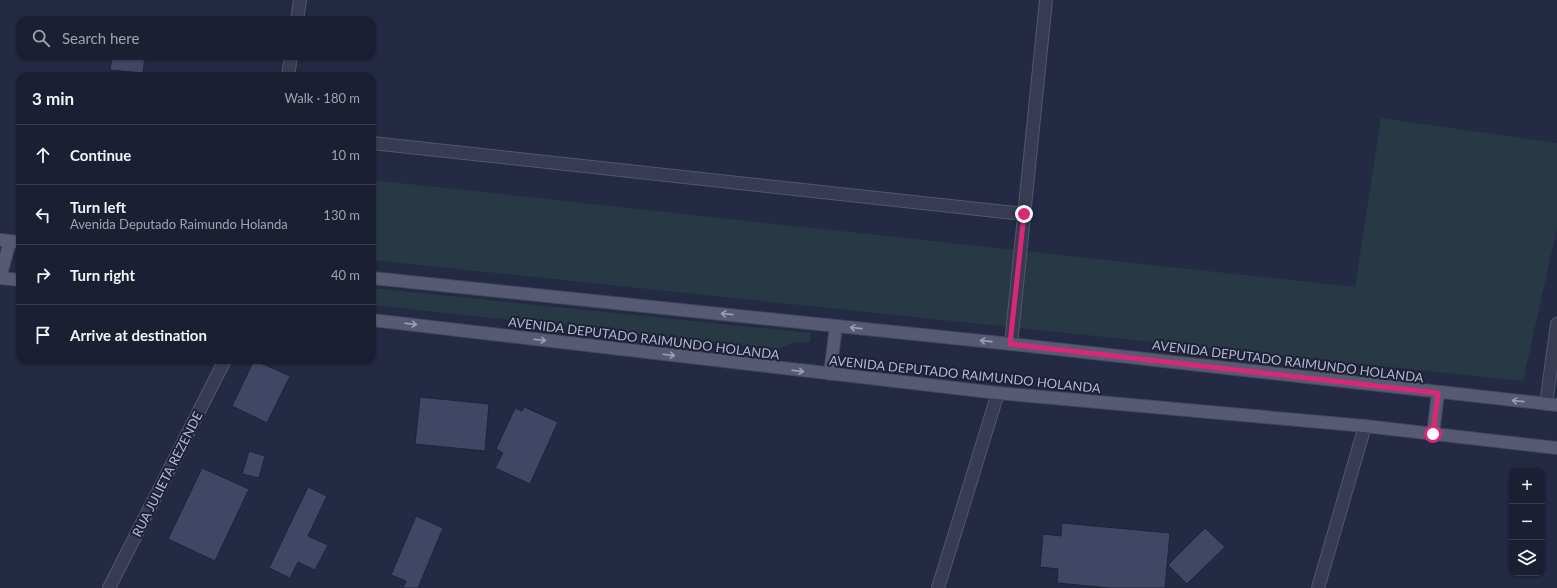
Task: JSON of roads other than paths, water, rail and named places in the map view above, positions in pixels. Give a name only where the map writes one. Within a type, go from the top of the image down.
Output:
[{"type":"main road","points":[[10,241],[0,278],[16,280]]},
{"type":"main road","name":"AVENIDA DEPUTADO RAIMUNDO HOLANDA","points":[[376,278],[1010,344],[1551,405]]},
{"type":"main road","name":"AVENIDA DEPUTADO RAIMUNDO HOLANDA","points":[[376,320],[998,393],[1365,426],[1557,448]]},
{"type":"main road","points":[[830,374],[836,326]]},
{"type":"main road","points":[[1433,434],[1438,393]]},
{"type":"street","points":[[298,16],[300,0]]},
{"type":"street","points":[[1010,344],[1046,0]]},
{"type":"street","points":[[289,72],[290,60]]},
{"type":"street","points":[[376,143],[1024,214]]},
{"type":"street","points":[[1551,405],[1557,324]]},
{"type":"street","name":"RUA JULIETA REZENDE","points":[[109,588],[223,364]]},
{"type":"street","points":[[938,588],[998,393]]},
{"type":"street","points":[[1318,588],[1365,426]]}]
